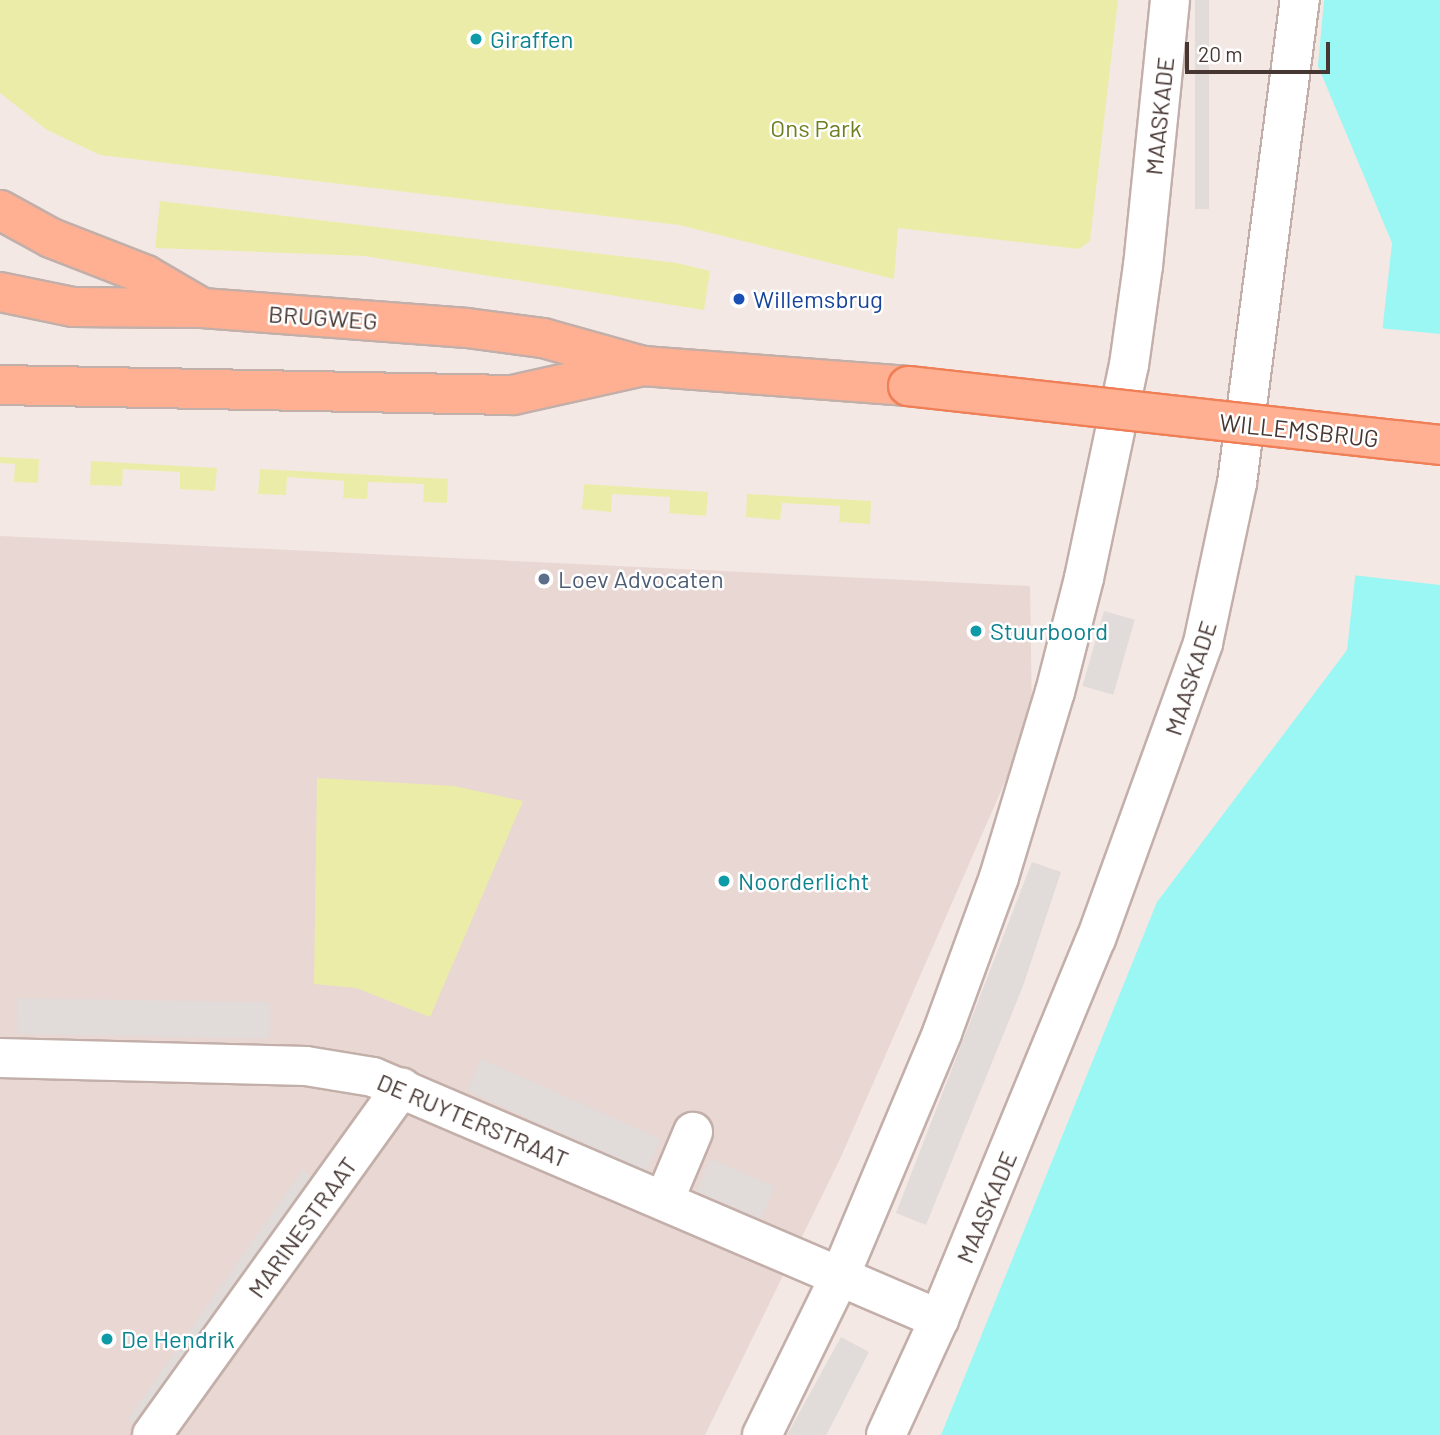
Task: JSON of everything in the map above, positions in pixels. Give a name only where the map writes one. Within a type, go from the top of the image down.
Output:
[{"type":"main road","points":[[0,210],[51,238],[146,275],[202,308]]},
{"type":"main road","name":"BRUGWEG","points":[[0,292],[73,307],[202,308],[508,332],[643,366],[908,386]]},
{"type":"main road","name":"BRUGWEG","points":[[0,385],[513,395],[643,366]]},
{"type":"main road","name":"WILLEMSBRUG","points":[[908,386],[1440,445]]},
{"type":"street","name":"MAASKADE","points":[[762,1435],[840,1276],[978,936],[1017,820],[1074,621],[1138,308],[1170,0]]},
{"type":"street","name":"MAASKADE","points":[[886,1435],[939,1319],[1096,939],[1161,766],[1212,608],[1237,483],[1300,0]]},
{"type":"street","name":"DE RUYTERSTRAAT","points":[[0,1058],[306,1066],[355,1073],[402,1087],[840,1276]]},
{"type":"street","name":"MARINESTRAAT","points":[[152,1435],[402,1087]]},
{"type":"street","points":[[664,1202],[693,1132]]},
{"type":"street","points":[[840,1276],[939,1319]]},
{"type":"shaded area","points":[[1195,0],[1209,0],[1209,209],[1195,209]]},
{"type":"shaded area","points":[[0,536],[1030,586],[1032,720],[840,1159],[705,1435],[0,1435]]},
{"type":"shaded area","points":[[1104,611],[1135,620],[1113,695],[1083,686]]},
{"type":"shaded area","points":[[1032,862],[1061,872],[1023,986],[926,1225],[896,1213]]},
{"type":"shaded area","points":[[18,998],[270,1002],[269,1038],[17,1034]]},
{"type":"shaded area","points":[[481,1059],[661,1139],[647,1171],[467,1091]]},
{"type":"shaded area","points":[[710,1159],[775,1187],[762,1219],[696,1191]]},
{"type":"shaded area","points":[[302,1170],[312,1177],[137,1426],[128,1419]]},
{"type":"shaded area","points":[[841,1337],[869,1352],[829,1430],[826,1435],[787,1435]]},
{"type":"green space","name":"Ons Park","points":[[0,0],[1118,0],[1090,241],[1079,249],[898,228],[894,279],[679,225],[100,155],[47,130],[0,93]]},
{"type":"green space","points":[[160,201],[677,263],[710,271],[704,310],[364,256],[155,248]]},
{"type":"green space","points":[[0,457],[39,459],[38,483],[14,482],[15,464],[0,463]]},
{"type":"green space","points":[[91,461],[217,468],[215,491],[180,489],[180,472],[123,469],[122,486],[90,485]]},
{"type":"green space","points":[[260,469],[448,479],[447,503],[423,502],[424,484],[368,482],[367,499],[343,498],[344,481],[287,477],[286,495],[258,494]]},
{"type":"green space","points":[[584,484],[708,492],[706,516],[669,513],[670,497],[612,494],[611,512],[582,509]]},
{"type":"green space","points":[[747,494],[871,501],[870,524],[839,522],[840,506],[782,503],[780,520],[746,517]]},
{"type":"green space","points":[[317,778],[454,786],[523,801],[430,1017],[356,988],[314,984]]},
{"type":"water","points":[[1324,0],[1440,0],[1440,1435],[941,1435],[1157,902],[1347,650],[1392,243],[1318,66]]},
{"type":"pier","points":[[1379,328],[1440,334],[1440,585],[1352,575]]},
{"type":"place","name":"Giraffen","points":[[476,39]]},
{"type":"place","name":"Willemsbrug","points":[[739,299]]},
{"type":"place","name":"Loev Advocaten","points":[[544,579]]},
{"type":"place","name":"Stuurboord","points":[[976,631]]},
{"type":"place","name":"Noorderlicht","points":[[724,881]]},
{"type":"place","name":"De Hendrik","points":[[107,1339]]}]
